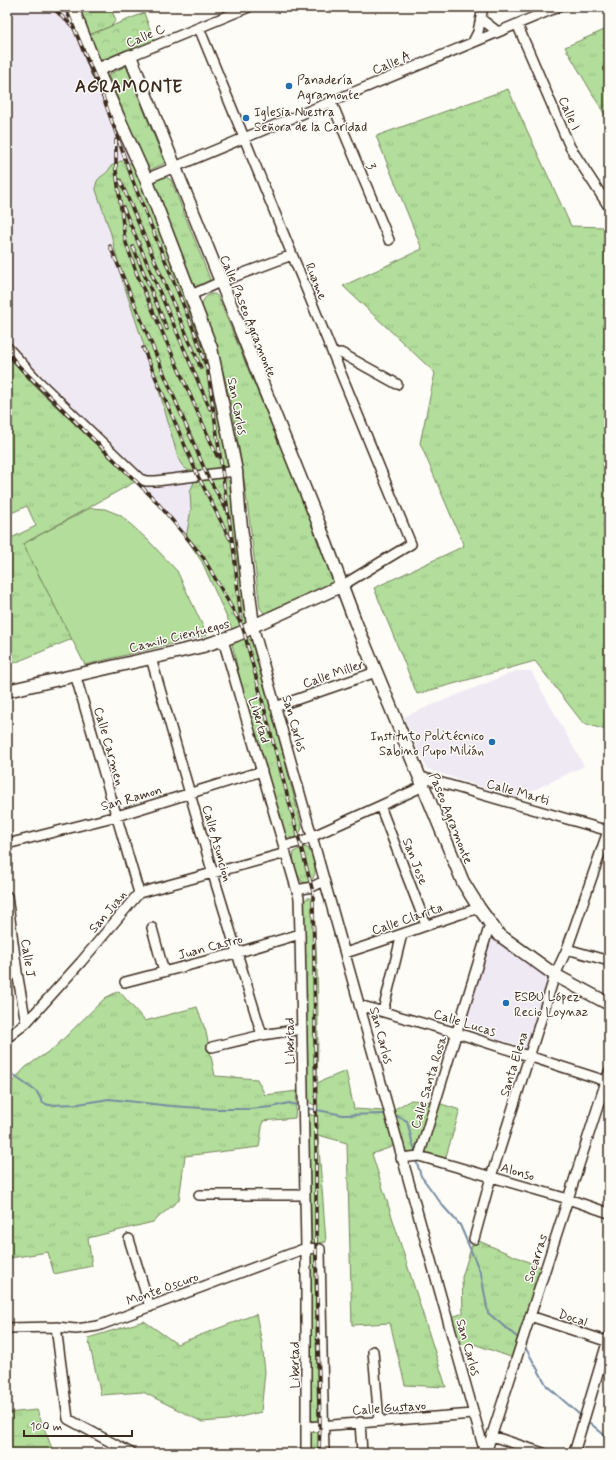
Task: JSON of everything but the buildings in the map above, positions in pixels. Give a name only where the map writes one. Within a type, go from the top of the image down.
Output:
[{"type":"street","name":"San Carlos","points":[[72,7],[97,70],[146,179],[211,348],[236,471],[239,510],[253,626],[485,1453]]},
{"type":"street","name":"Calle C","points":[[97,70],[199,28],[232,10],[248,7]]},
{"type":"street","points":[[473,42],[478,32],[483,7]]},
{"type":"street","name":"Calle A","points":[[146,179],[558,7]]},
{"type":"street","points":[[481,19],[498,32]]},
{"type":"street","name":"Calle I","points":[[517,24],[570,147],[609,206]]},
{"type":"street","name":"Ruame","points":[[199,28],[411,544]]},
{"type":"street","name":"Calle Paseo Agramonte","points":[[130,56],[342,585]]},
{"type":"street","name":"3","points":[[331,101],[389,240]]},
{"type":"street","points":[[191,295],[220,282],[292,255]]},
{"type":"street","points":[[7,347],[37,380],[140,479],[146,481],[156,481],[236,471]]},
{"type":"street","points":[[333,354],[340,353],[397,384]]},
{"type":"street","name":"Camilo Cienfuegos","points":[[7,691],[203,646],[223,640],[244,632],[253,626],[342,585],[411,544]]},
{"type":"street","name":"Paseo Agramonte","points":[[342,585],[376,672],[463,882],[479,908],[498,934],[555,975],[609,1004]]},
{"type":"street","name":"Libertad","points":[[223,640],[297,890],[298,898],[306,1248],[306,1453]]},
{"type":"street","name":"Calle Asuncion","points":[[151,658],[236,953],[262,1035]]},
{"type":"street","name":"Calle Miller","points":[[275,706],[376,672]]},
{"type":"street","name":"Calle Carmen","points":[[76,674],[139,893]]},
{"type":"street","name":"San Ramon","points":[[7,844],[117,816],[262,771]]},
{"type":"street","name":"San Juan","points":[[7,1038],[26,1023],[81,962],[139,893],[213,874],[285,850],[380,806],[422,781]]},
{"type":"street","name":"Calle Marti","points":[[422,781],[608,831]]},
{"type":"street","name":"San Jose","points":[[380,806],[426,925]]},
{"type":"street","name":"Santa Elena","points":[[474,1239],[491,1177],[555,975],[567,948],[608,831]]},
{"type":"street","points":[[297,890],[324,881]]},
{"type":"street","name":"Calle J","points":[[7,896],[17,972],[26,1023]]},
{"type":"street","name":"Calle Clarita","points":[[345,953],[479,908]]},
{"type":"street","name":"Calle Santa Rosa","points":[[419,1156],[490,924]]},
{"type":"street","points":[[152,928],[164,972]]},
{"type":"street","name":"Juan Castro","points":[[125,982],[236,953],[300,934]]},
{"type":"street","points":[[383,1011],[402,934]]},
{"type":"street","points":[[567,948],[609,961]]},
{"type":"street","points":[[7,967],[17,972]]},
{"type":"street","name":"Calle Lucas","points":[[359,1005],[457,1033],[607,1081]]},
{"type":"street","points":[[212,1047],[262,1035],[302,1029]]},
{"type":"street","name":"Socarras","points":[[485,1453],[492,1436],[609,1072]]},
{"type":"street","points":[[402,1158],[419,1156]]},
{"type":"street","name":"Alonso","points":[[419,1156],[609,1212]]},
{"type":"street","points":[[199,1195],[305,1195]]},
{"type":"street","points":[[128,1239],[150,1307]]},
{"type":"street","name":"Monte Oscuro","points":[[7,1328],[56,1327],[76,1329],[98,1326],[306,1248],[320,1248],[324,1425]]},
{"type":"street","name":"Docal","points":[[530,1316],[608,1340]]},
{"type":"street","points":[[56,1327],[68,1419],[114,1449],[131,1453]]},
{"type":"street","points":[[574,1453],[608,1340]]},
{"type":"street","points":[[373,1351],[379,1421]]},
{"type":"street","name":"Calle Gustavo","points":[[307,1426],[473,1414]]},
{"type":"street","points":[[360,1422],[362,1453]]},
{"type":"street","points":[[324,1425],[324,1453]]},
{"type":"street","points":[[492,1436],[543,1453]]},
{"type":"shaded area","points":[[7,7],[72,7],[211,348],[253,626],[244,632],[203,557],[155,500],[19,366],[7,351]]},
{"type":"shaded area","name":"Instituto Politécnico Sabino Pupo Milián","points":[[516,671],[531,671],[584,766],[517,798],[427,769],[403,717]]},
{"type":"shaded area","name":"ESBU López Recio Loynaz","points":[[493,938],[549,978],[526,1048],[463,1028],[489,945]]},
{"type":"green space","points":[[72,7],[110,7],[116,20],[111,26],[84,37]]},
{"type":"green space","points":[[144,13],[156,45],[97,70],[84,37]]},
{"type":"green space","points":[[609,28],[609,122],[565,47]]},
{"type":"green space","points":[[126,66],[165,163],[148,171],[108,75]]},
{"type":"green space","points":[[508,89],[571,226],[605,227],[609,233],[609,731],[583,723],[535,661],[417,694],[374,588],[464,546],[420,443],[435,373],[343,286],[422,249],[376,136]]},
{"type":"green space","points":[[121,161],[128,162],[135,167],[203,343],[208,359],[229,463],[229,467],[226,469],[205,473],[192,472],[182,465],[178,458],[161,397],[122,279],[111,234],[96,190],[96,185],[99,179],[109,170],[111,166]]},
{"type":"green space","points":[[166,177],[171,180],[210,279],[210,282],[195,288],[154,186],[157,180]]},
{"type":"green space","points":[[210,294],[215,294],[218,297],[335,577],[335,582],[267,615],[260,608],[244,483],[232,409],[216,345],[202,307],[204,299]]},
{"type":"green space","points":[[7,351],[140,479],[23,544],[72,639],[7,666],[7,540],[36,526],[27,506],[7,515]]},
{"type":"green space","points":[[224,477],[229,481],[246,612],[246,621],[241,626],[232,629],[202,562],[186,538],[191,509],[190,492],[194,482]]},
{"type":"green space","points":[[90,508],[105,509],[120,515],[148,540],[177,571],[207,635],[85,665],[23,544]]},
{"type":"green space","points":[[247,636],[252,643],[278,734],[302,828],[298,837],[285,837],[243,693],[232,643]]},
{"type":"green space","points":[[302,847],[308,848],[315,866],[314,875],[309,883],[302,882],[294,864],[294,852]]},
{"type":"green space","points":[[307,898],[313,900],[316,946],[318,1014],[317,1083],[346,1071],[354,1109],[384,1111],[399,1142],[391,1111],[411,1100],[435,1102],[460,1110],[444,1163],[406,1152],[400,1144],[372,1154],[446,1387],[405,1385],[390,1323],[352,1325],[347,1143],[318,1135],[326,1242],[312,1244],[308,1114],[316,1116],[318,1129],[317,1096],[316,1106],[307,1101],[302,904]]},
{"type":"green space","points":[[119,991],[145,1021],[197,1007],[206,1032],[215,1076],[257,1079],[265,1095],[297,1091],[295,1118],[263,1121],[259,1147],[185,1156],[179,1200],[153,1222],[88,1238],[92,1266],[54,1274],[48,1252],[10,1258],[7,1290],[7,1087],[26,1067],[55,1047],[105,998]]},
{"type":"green space","points":[[474,1239],[545,1269],[516,1359],[474,1344],[454,1345],[447,1319],[463,1313],[462,1277]]},
{"type":"green space","points":[[306,1248],[316,1248],[324,1453],[306,1453]]},
{"type":"green space","points":[[256,1314],[262,1343],[265,1372],[261,1412],[227,1420],[202,1422],[143,1392],[101,1395],[88,1338],[144,1321],[177,1344]]},
{"type":"green space","points":[[37,1410],[53,1451],[51,1453],[7,1453],[7,1413]]},
{"type":"waterway","points":[[7,1071],[37,1092],[43,1103],[49,1105],[78,1104],[109,1099],[171,1106],[217,1109],[248,1109],[272,1107],[289,1103],[301,1106]]},
{"type":"waterway","points":[[307,1108],[343,1115],[385,1114]]},
{"type":"waterway","points":[[397,1116],[407,1121],[416,1153]]},
{"type":"waterway","points":[[416,1160],[421,1176],[443,1206],[460,1225],[481,1274],[488,1313],[518,1338]]},
{"type":"waterway","points":[[525,1347],[547,1386],[580,1415]]},
{"type":"waterway","points":[[590,1423],[609,1439]]},
{"type":"railway","points":[[52,7],[72,26]]},
{"type":"railway","points":[[65,7],[101,91],[134,184],[196,336],[208,372],[234,553],[241,620]]},
{"type":"railway","points":[[116,140],[116,170],[125,240],[138,277],[217,456]]},
{"type":"railway","points":[[120,180],[201,368]]},
{"type":"railway","points":[[123,207],[210,409]]},
{"type":"railway","points":[[110,246],[207,475],[226,509]]},
{"type":"railway","points":[[133,247],[167,329]]},
{"type":"railway","points":[[143,348],[198,476],[230,539]]},
{"type":"railway","points":[[7,351],[19,366],[155,500],[203,557],[241,624],[244,632],[313,892],[316,1248],[320,1425],[319,1453]]},
{"type":"place","name":"Panadería Agramonte","points":[[289,86]]},
{"type":"place","name":"Iglesia Nuestra Señora de la Caridad","points":[[246,118]]},
{"type":"place","name":"Instituto Politécnico Sabino Pupo Milián","points":[[492,742]]},
{"type":"place","name":"ESBU López Recio Loynaz","points":[[506,1003]]},
{"type":"district","name":"AGRAMONTE","points":[[129,86]]}]
